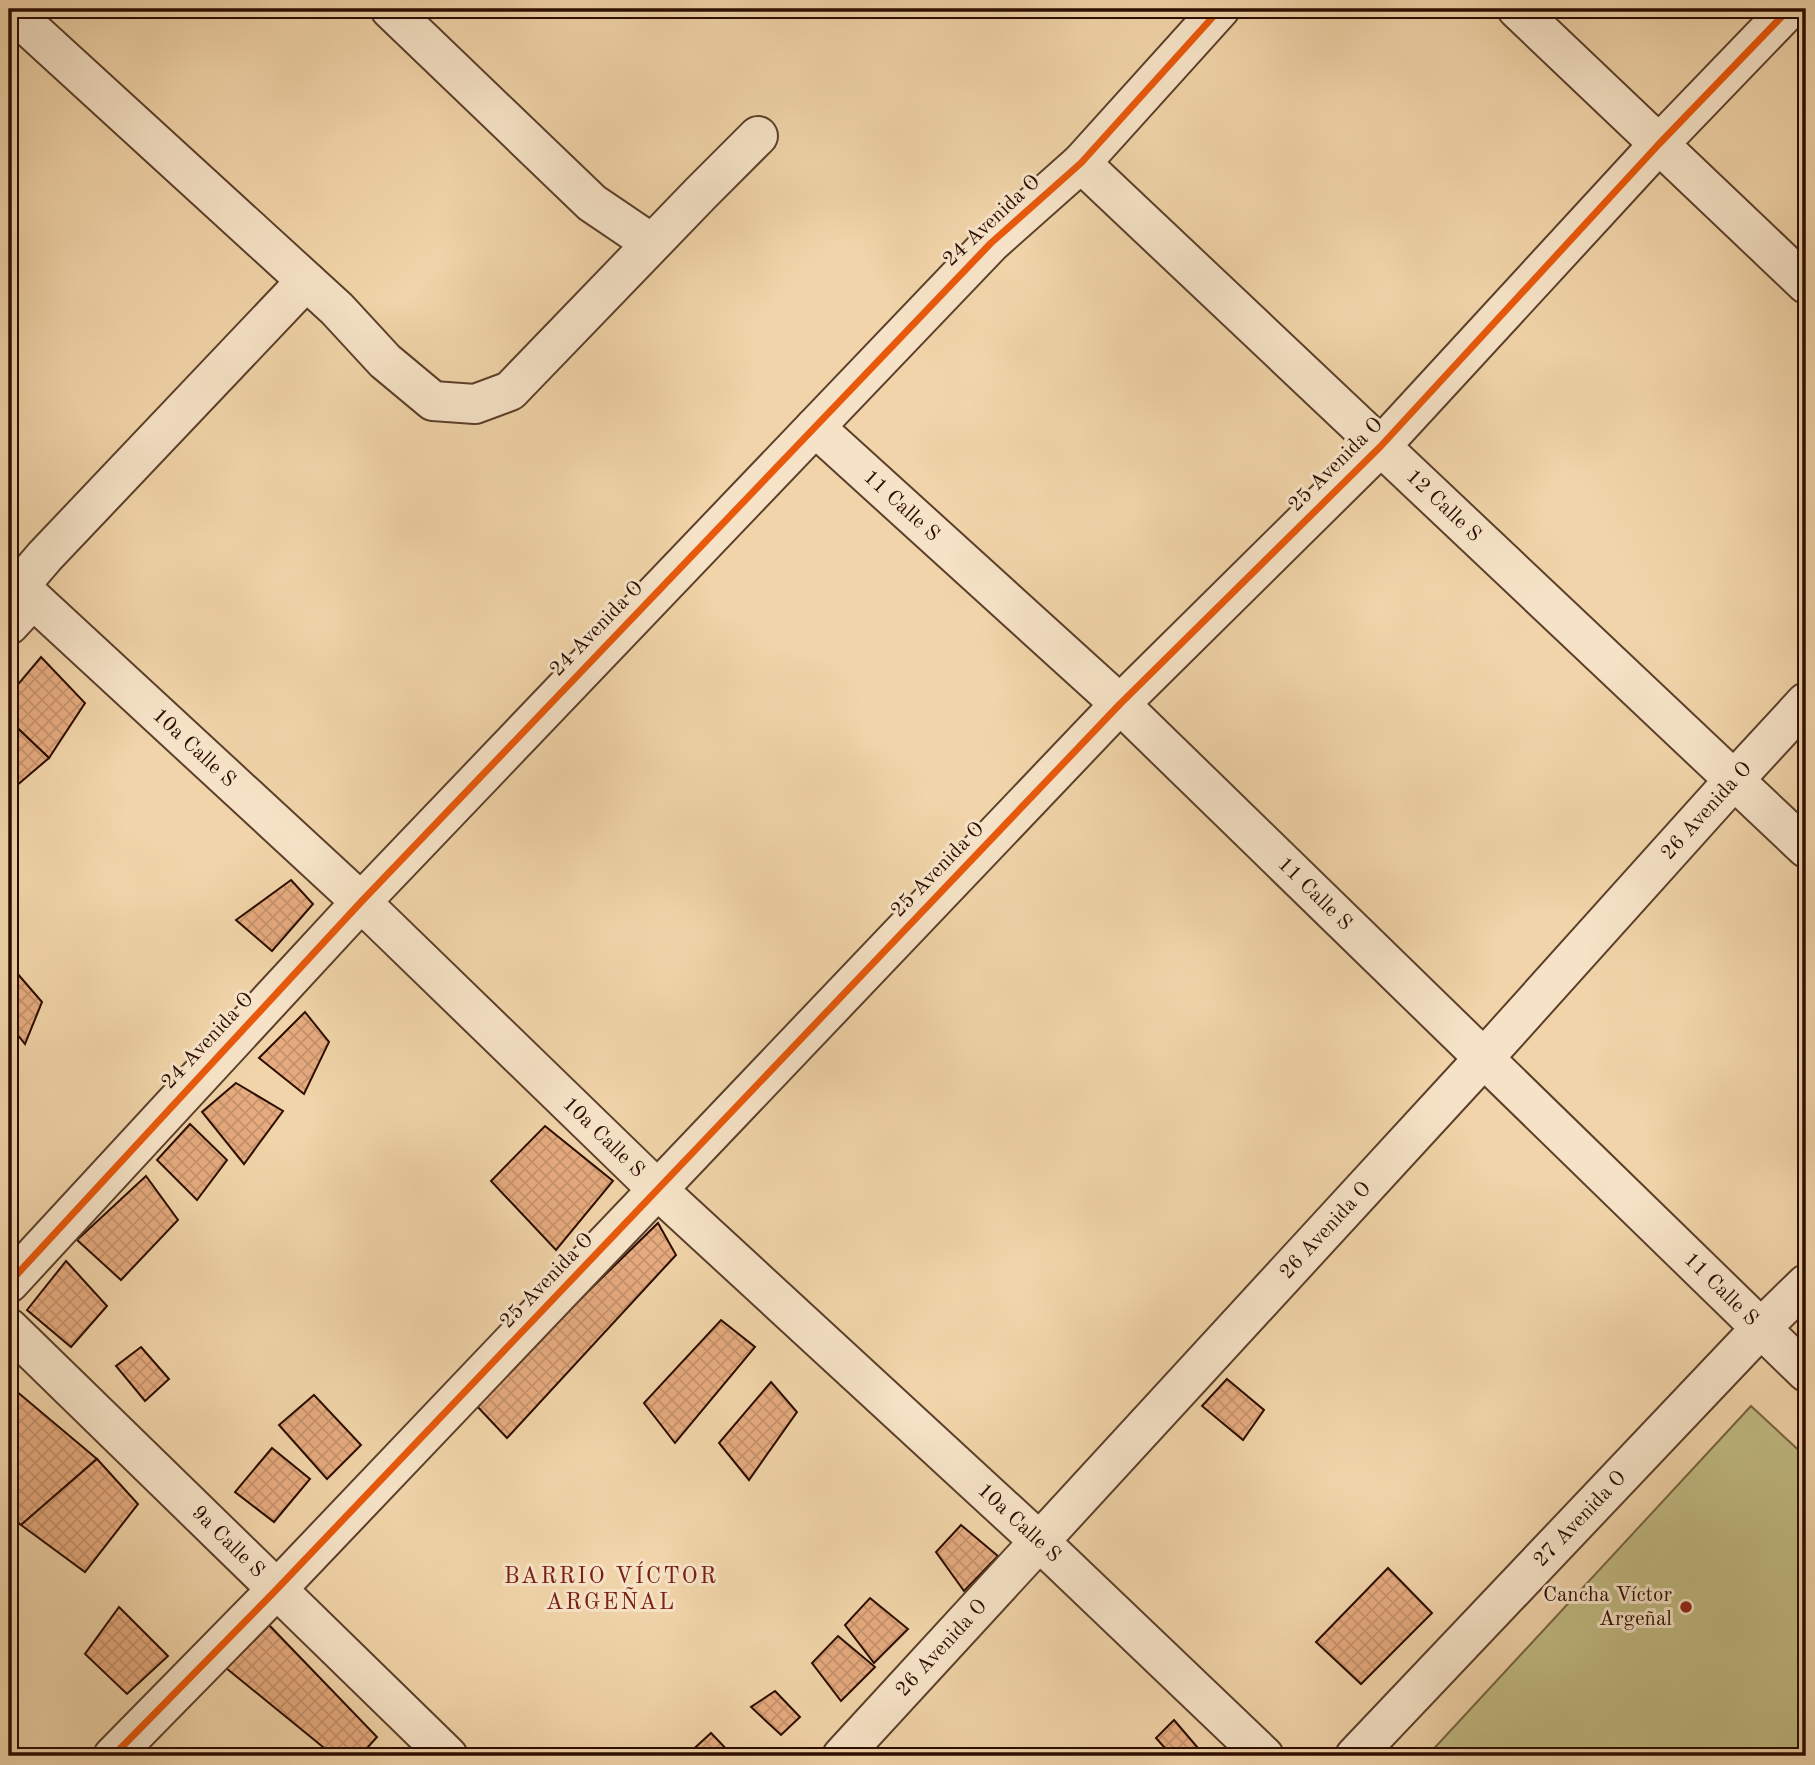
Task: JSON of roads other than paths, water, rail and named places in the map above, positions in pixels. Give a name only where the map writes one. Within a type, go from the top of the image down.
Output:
[{"type":"street","points":[[9,9],[337,309],[385,361],[433,401],[475,404],[510,391],[758,136]]},
{"type":"street","points":[[390,9],[592,203],[652,243]]},
{"type":"street","points":[[1517,9],[1806,284]]},
{"type":"street","name":"25 Avenida O","points":[[113,1756],[276,1589],[1121,704],[1380,447],[1659,144],[1789,9]]},
{"type":"street","name":"24 Avenida O","points":[[9,1283],[360,902],[991,243],[1081,163],[1203,14]]},
{"type":"street","name":"12 Calle S","points":[[1081,163],[1806,848]]},
{"type":"street","points":[[18,596],[45,556],[306,281]]},
{"type":"street","name":"11 Calle S","points":[[815,427],[1121,704],[1806,1372]]},
{"type":"street","name":"10a Calle S","points":[[18,596],[360,902],[658,1190],[1040,1542],[1264,1756]]},
{"type":"street","name":"26 Avenida O","points":[[842,1756],[1485,1058],[1806,702]]},
{"type":"street","name":"27 Avenida O","points":[[1355,1756],[1762,1327],[1806,1284]]},
{"type":"street","name":"9a Calle S","points":[[9,1328],[448,1756]]},
{"type":"place","name":"Cancha Víctor Argeñal","points":[[1686,1607]]},
{"type":"district","name":"BARRIO VÍCTOR ARGEÑAL","points":[[611,1589]]}]
